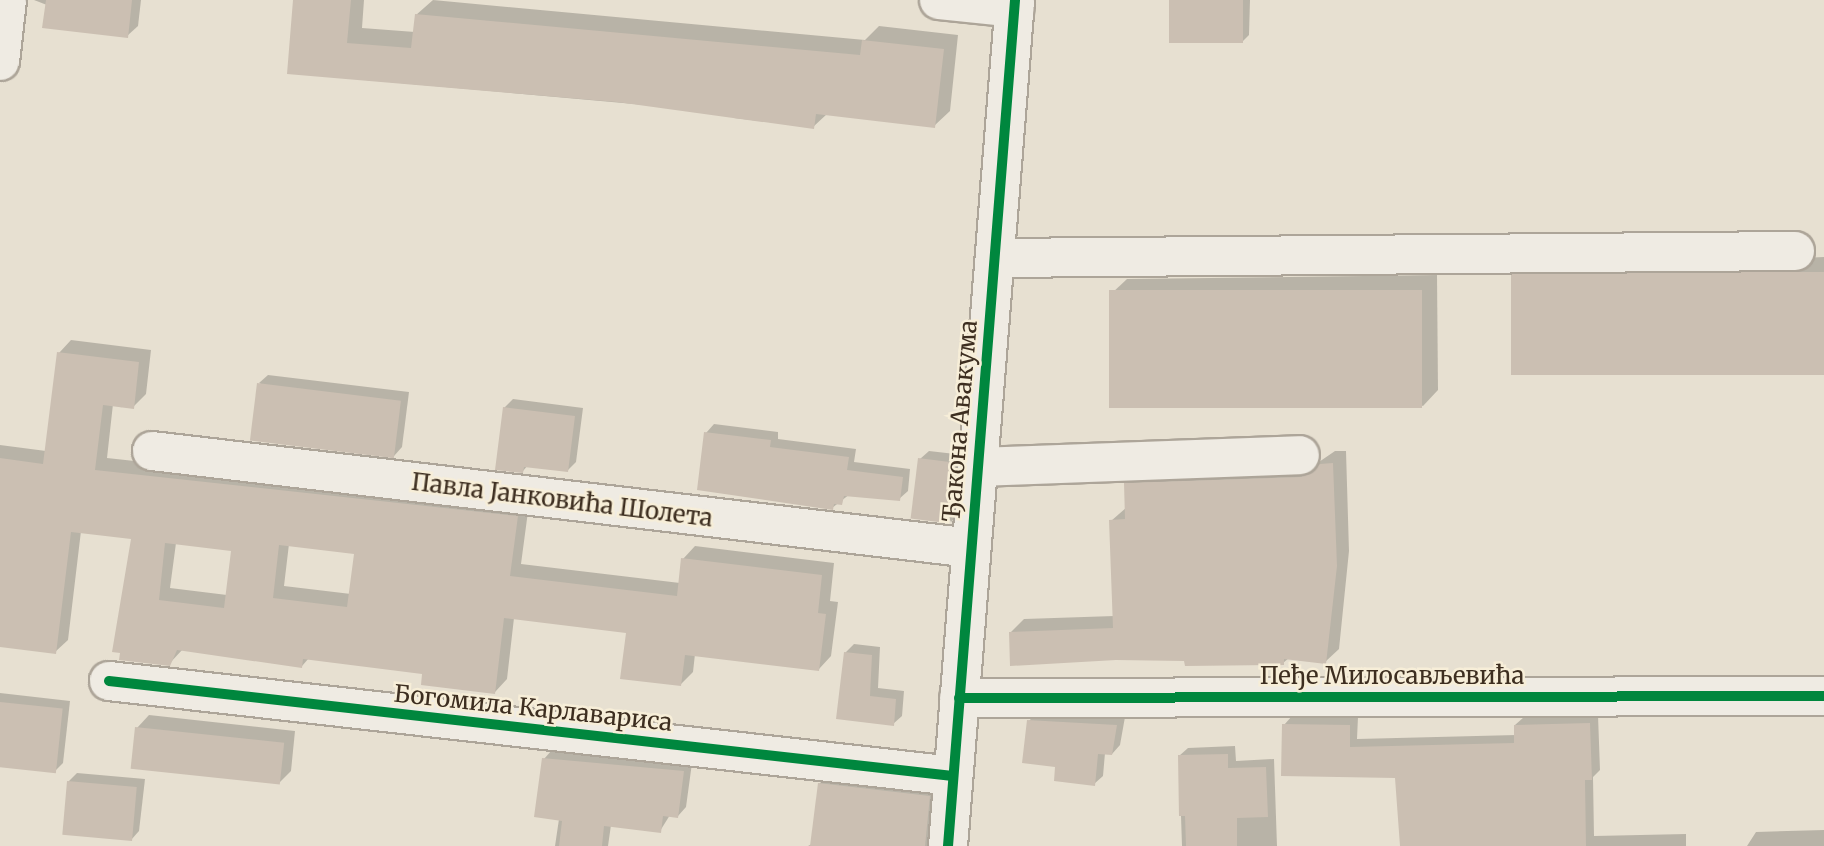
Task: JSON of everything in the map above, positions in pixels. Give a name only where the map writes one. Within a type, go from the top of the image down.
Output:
[{"type":"street","points":[[0,61],[7,0]]},
{"type":"street","points":[[939,0],[1015,4]]},
{"type":"street","name":"Ђакона Авакума","points":[[948,846],[1015,4]]},
{"type":"street","points":[[995,258],[1795,251]]},
{"type":"street","name":"Павла Јанковића Шолета","points":[[152,451],[971,548]]},
{"type":"street","points":[[977,467],[1300,455]]},
{"type":"street","name":"Богомила Карлавариса","points":[[109,681],[953,776]]},
{"type":"street","name":"Пеђе Милосављевића","points":[[959,698],[1824,696]]},
{"type":"building","points":[[46,0],[132,0],[128,38],[42,28]]},
{"type":"building","points":[[293,0],[351,0],[347,43],[411,48],[415,14],[860,55],[862,40],[944,49],[935,128],[816,114],[814,129],[617,102],[287,74]]},
{"type":"building","points":[[1169,0],[1243,0],[1243,43],[1169,43]]},
{"type":"building","points":[[1511,272],[1824,272],[1824,375],[1511,375]]},
{"type":"building","points":[[1109,290],[1422,290],[1422,408],[1109,408]]},
{"type":"building","points":[[57,352],[139,362],[134,409],[103,405],[95,470],[518,516],[510,576],[677,596],[681,558],[822,575],[818,613],[826,614],[819,671],[685,655],[681,686],[620,679],[626,633],[504,618],[495,694],[421,685],[422,674],[303,659],[302,668],[177,650],[170,666],[119,660],[120,653],[112,652],[131,539],[71,532],[56,654],[0,647],[0,458],[43,464]],"holes":[[[165,543],[231,551],[224,608],[159,600]],[[279,545],[354,554],[347,607],[273,598]]]},
{"type":"building","points":[[257,383],[401,401],[394,458],[250,441]]},
{"type":"building","points":[[503,407],[575,416],[568,472],[524,467],[523,473],[495,470]]},
{"type":"building","points":[[704,432],[771,440],[770,447],[849,457],[847,470],[903,477],[900,501],[844,496],[842,505],[834,504],[833,510],[697,490]]},
{"type":"building","points":[[918,458],[956,463],[948,523],[911,519]]},
{"type":"building","points":[[1333,463],[1337,566],[1326,664],[1284,659],[1284,665],[1185,666],[1184,661],[1116,660],[1010,666],[1009,632],[1113,628],[1109,520],[1125,519],[1124,483],[1301,477],[1320,464]]},
{"type":"building","points":[[844,652],[872,655],[870,696],[896,699],[894,726],[836,719]]},
{"type":"building","points":[[0,702],[63,709],[56,773],[0,767]]},
{"type":"building","points":[[1027,720],[1117,725],[1112,755],[1098,754],[1095,786],[1054,781],[1055,767],[1022,763]]},
{"type":"building","points":[[1590,723],[1592,780],[1585,780],[1586,846],[1400,846],[1395,778],[1281,776],[1282,724],[1350,725],[1350,747],[1514,743],[1514,725]]},
{"type":"building","points":[[135,727],[284,743],[280,784],[131,769]]},
{"type":"building","points":[[1228,754],[1228,768],[1266,767],[1268,817],[1237,818],[1237,846],[1186,846],[1185,816],[1179,816],[1178,755]]},
{"type":"building","points":[[542,758],[684,771],[678,818],[663,816],[661,833],[604,826],[602,846],[559,846],[562,821],[534,817]]},
{"type":"building","points":[[67,781],[137,787],[132,841],[62,835]]},
{"type":"building","points":[[818,783],[930,796],[925,846],[810,846]]},
{"type":"cycle path","points":[[948,846],[1015,0]]},
{"type":"cycle path","points":[[109,681],[953,776]]},
{"type":"cycle path","points":[[959,698],[1824,696]]}]
